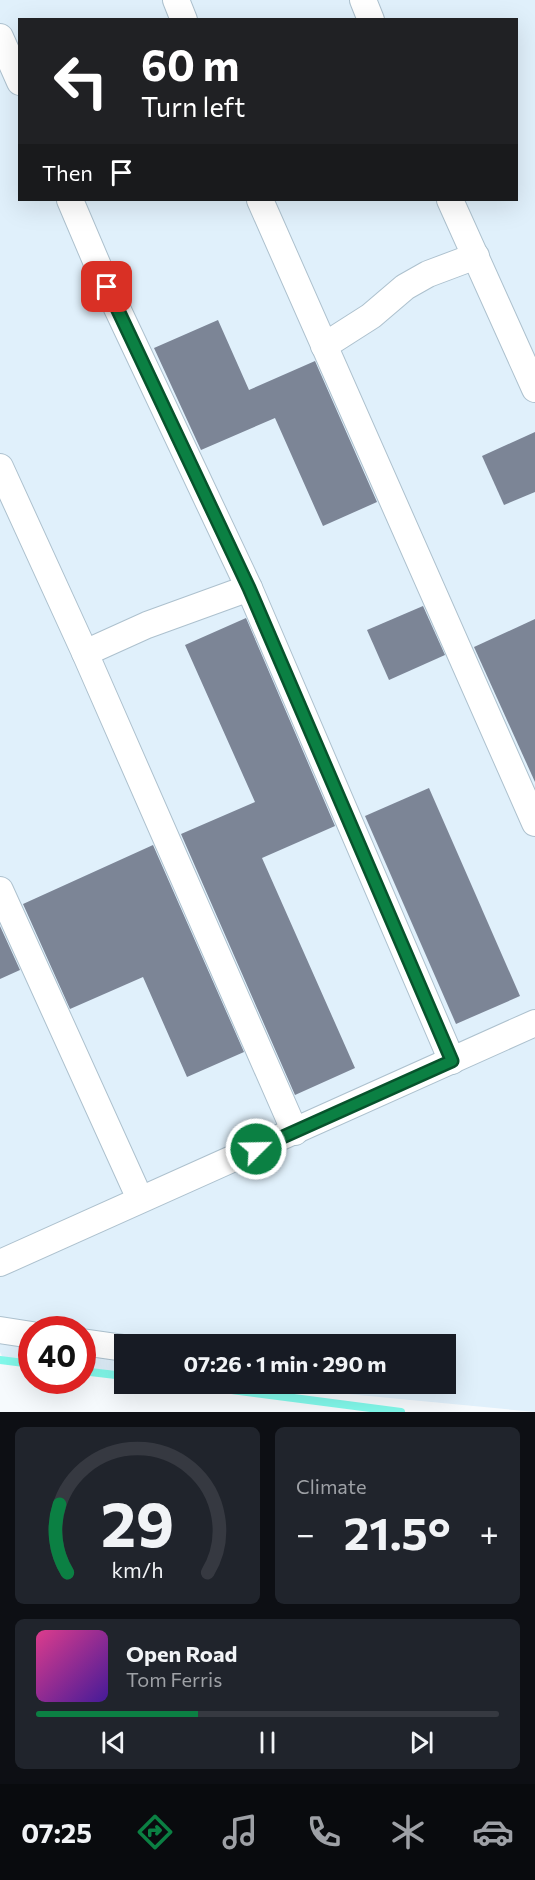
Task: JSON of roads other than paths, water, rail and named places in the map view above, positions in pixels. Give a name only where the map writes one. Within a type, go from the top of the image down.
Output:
[{"type":"street","points":[[176,0],[183,18]]},
{"type":"street","points":[[363,0],[370,18]]},
{"type":"street","points":[[0,37],[18,78]]},
{"type":"street","points":[[70,201],[107,287],[249,588],[452,1061]]},
{"type":"street","points":[[260,201],[535,823]]},
{"type":"street","points":[[450,201],[535,389]]},
{"type":"street","points":[[324,346],[371,316],[428,274],[476,256]]},
{"type":"street","points":[[0,467],[85,653],[295,1132]]},
{"type":"street","points":[[85,653],[147,625],[249,588]]},
{"type":"street","points":[[0,890],[140,1199]]},
{"type":"street","points":[[0,1263],[535,1023]]},
{"type":"street","points":[[0,1330],[18,1333]]},
{"type":"street","points":[[96,1344],[114,1347]]},
{"type":"waterway","points":[[0,1360],[18,1362]]},
{"type":"waterway","points":[[96,1373],[114,1375]]},
{"type":"waterway","points":[[263,1394],[401,1412]]}]
